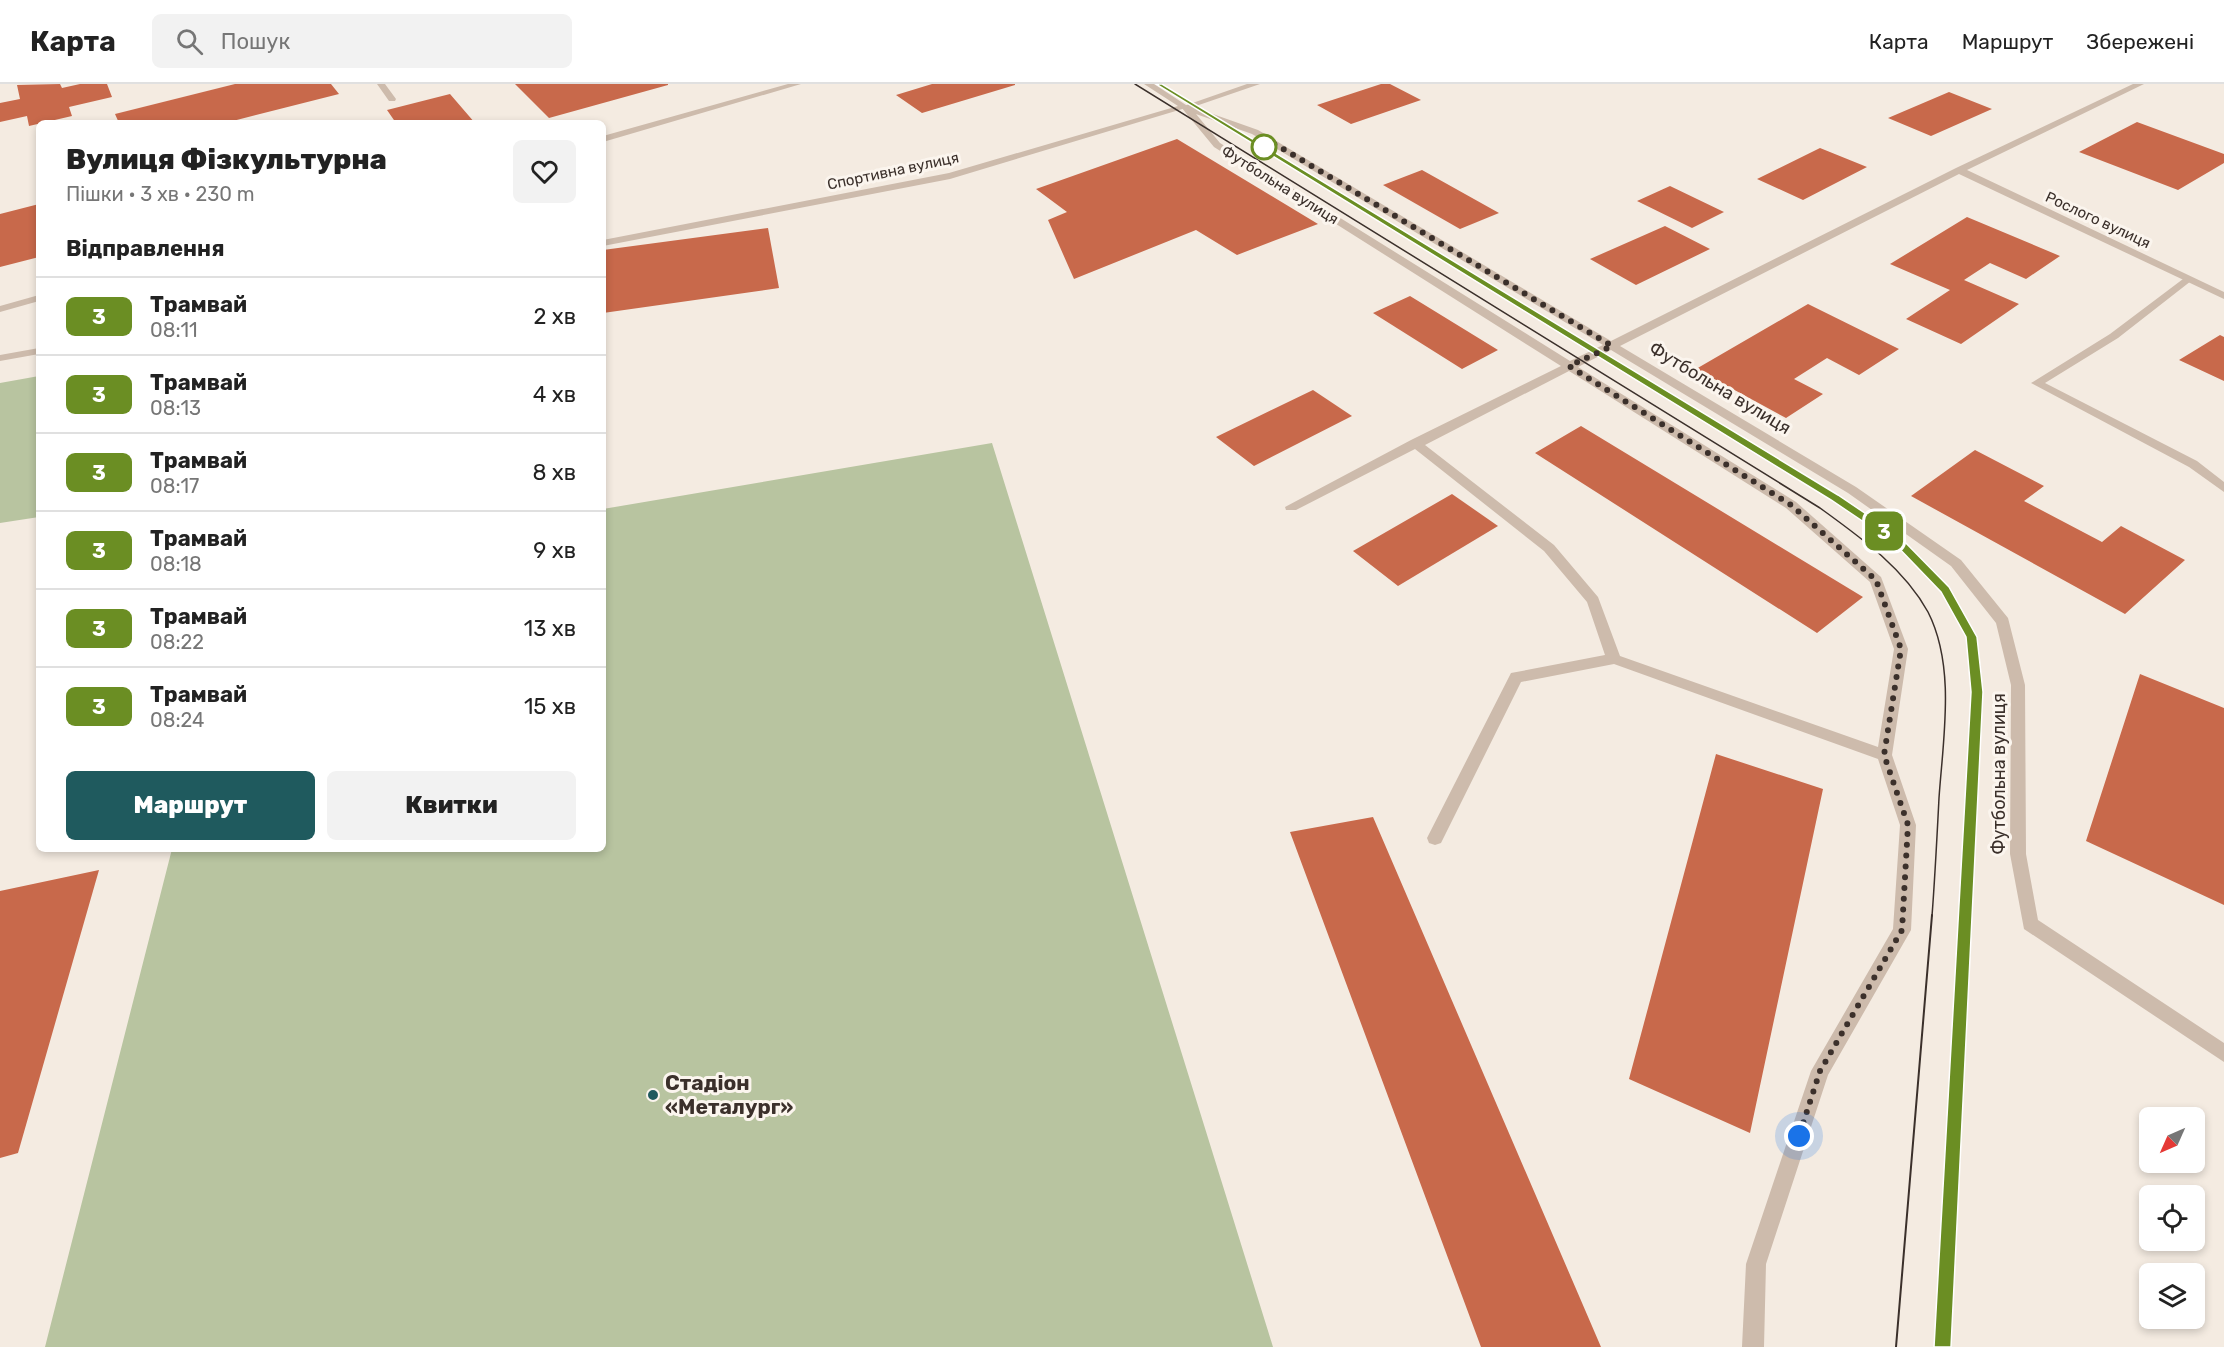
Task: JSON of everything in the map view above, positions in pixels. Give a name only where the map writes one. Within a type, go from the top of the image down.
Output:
[{"type":"street","points":[[381,84],[392,99]]},
{"type":"street","points":[[606,138],[797,84]]},
{"type":"street","name":"Футбольна вулиця","points":[[1148,84],[1185,107],[1255,132],[1852,490],[1956,562],[2003,622],[2018,685],[2018,854],[2030,924],[2224,1053]]},
{"type":"street","name":"Спортивна вулиця","points":[[606,242],[950,176],[1256,84]]},
{"type":"street","name":"Футбольна вулиця","points":[[1291,507],[1959,171],[2140,84]]},
{"type":"street","name":"Футбольна вулиця","points":[[1185,107],[1217,145],[1791,505],[1876,580],[1901,649],[1884,755],[1908,825],[1902,930],[1820,1071],[1756,1264],[1753,1347]]},
{"type":"street","name":"Рослого вулиця","points":[[1959,171],[2224,296]]},
{"type":"street","points":[[2187,279],[2114,336],[2037,383],[2193,464],[2224,488]]},
{"type":"street","points":[[0,309],[36,299]]},
{"type":"street","points":[[0,358],[36,352]]},
{"type":"street","points":[[1415,443],[1549,548],[1593,600],[1614,658]]},
{"type":"street","points":[[1435,838],[1516,677],[1614,658],[1884,755]]},
{"type":"green space","points":[[36,377],[36,517],[0,523],[0,383]]},
{"type":"green space","name":"Стадіон «Металург»","points":[[992,443],[1273,1347],[45,1347],[171,852],[606,852],[606,508]]},
{"type":"building","points":[[60,84],[62,88],[80,84],[107,84],[112,97],[69,107],[72,116],[55,120],[36,120],[36,124],[29,126],[27,116],[0,122],[0,103],[20,99],[17,85]]},
{"type":"building","points":[[235,84],[331,84],[339,94],[237,120],[118,120],[115,114]]},
{"type":"building","points":[[515,84],[668,84],[668,85],[549,118]]},
{"type":"building","points":[[932,84],[1015,85],[922,113],[896,95]]},
{"type":"building","points":[[1381,84],[1390,84],[1421,100],[1351,124],[1317,105]]},
{"type":"building","points":[[1949,92],[1992,109],[1931,136],[1888,118]]},
{"type":"building","points":[[450,94],[472,120],[394,120],[387,110]]},
{"type":"building","points":[[2137,122],[2224,154],[2224,163],[2178,190],[2079,152]]},
{"type":"building","points":[[1177,139],[1318,224],[1237,255],[1196,230],[1074,279],[1048,220],[1067,212],[1036,189]]},
{"type":"building","points":[[1820,148],[1867,167],[1803,200],[1757,179]]},
{"type":"building","points":[[1422,170],[1499,213],[1460,229],[1383,185]]},
{"type":"building","points":[[1670,186],[1724,212],[1692,228],[1637,201]]},
{"type":"building","points":[[36,205],[36,258],[0,267],[0,214]]},
{"type":"building","points":[[1967,217],[2060,256],[2026,279],[1990,263],[1964,280],[2019,304],[1961,344],[1906,319],[1950,290],[1890,264]]},
{"type":"building","points":[[1665,226],[1710,249],[1636,285],[1590,259]]},
{"type":"building","points":[[768,228],[779,288],[606,313],[606,250]]},
{"type":"building","points":[[1410,296],[1498,350],[1462,369],[1373,313]]},
{"type":"building","points":[[1808,304],[1899,349],[1859,375],[1827,358],[1794,379],[1823,394],[1786,418],[1696,369]]},
{"type":"building","points":[[2220,335],[2224,337],[2224,381],[2179,360]]},
{"type":"building","points":[[1313,390],[1352,416],[1254,466],[1216,437]]},
{"type":"building","points":[[1581,426],[1863,597],[1817,633],[1535,453]]},
{"type":"building","points":[[1975,450],[2044,486],[2024,501],[2102,542],[2121,526],[2185,560],[2125,614],[1911,496]]},
{"type":"building","points":[[1452,494],[1498,526],[1398,586],[1353,551]]},
{"type":"building","points":[[2140,674],[2224,708],[2224,905],[2086,841]]},
{"type":"building","points":[[1716,754],[1823,789],[1750,1133],[1629,1079]]},
{"type":"building","points":[[1373,817],[1601,1347],[1481,1347],[1290,832]]},
{"type":"building","points":[[99,870],[18,1153],[0,1158],[0,891]]},
{"type":"tram line","points":[[1135,84],[1820,508],[1894,567],[1907,581],[1928,612],[1937,633],[1945,679],[1945,728],[1932,916]]},
{"type":"tram line","points":[[1160,84],[1834,497],[1895,538],[1945,590],[1972,637],[1977,692],[1965,916]]},
{"type":"tram line","name":"3","points":[[1160,84],[1834,497],[1895,538],[1945,590],[1972,637],[1977,692],[1942,1347]]},
{"type":"tram line","points":[[1896,1347],[1932,915]]},
{"type":"tram line","points":[[1942,1347],[1965,915]]},
{"type":"place","name":"Стадіон «Металург»","points":[[653,1095]]},
{"type":"route","points":[[1264,147],[1275,144],[1612,346],[1569,366],[1791,505],[1876,580],[1901,649],[1884,755],[1908,825],[1902,930],[1820,1071],[1799,1136]]}]
